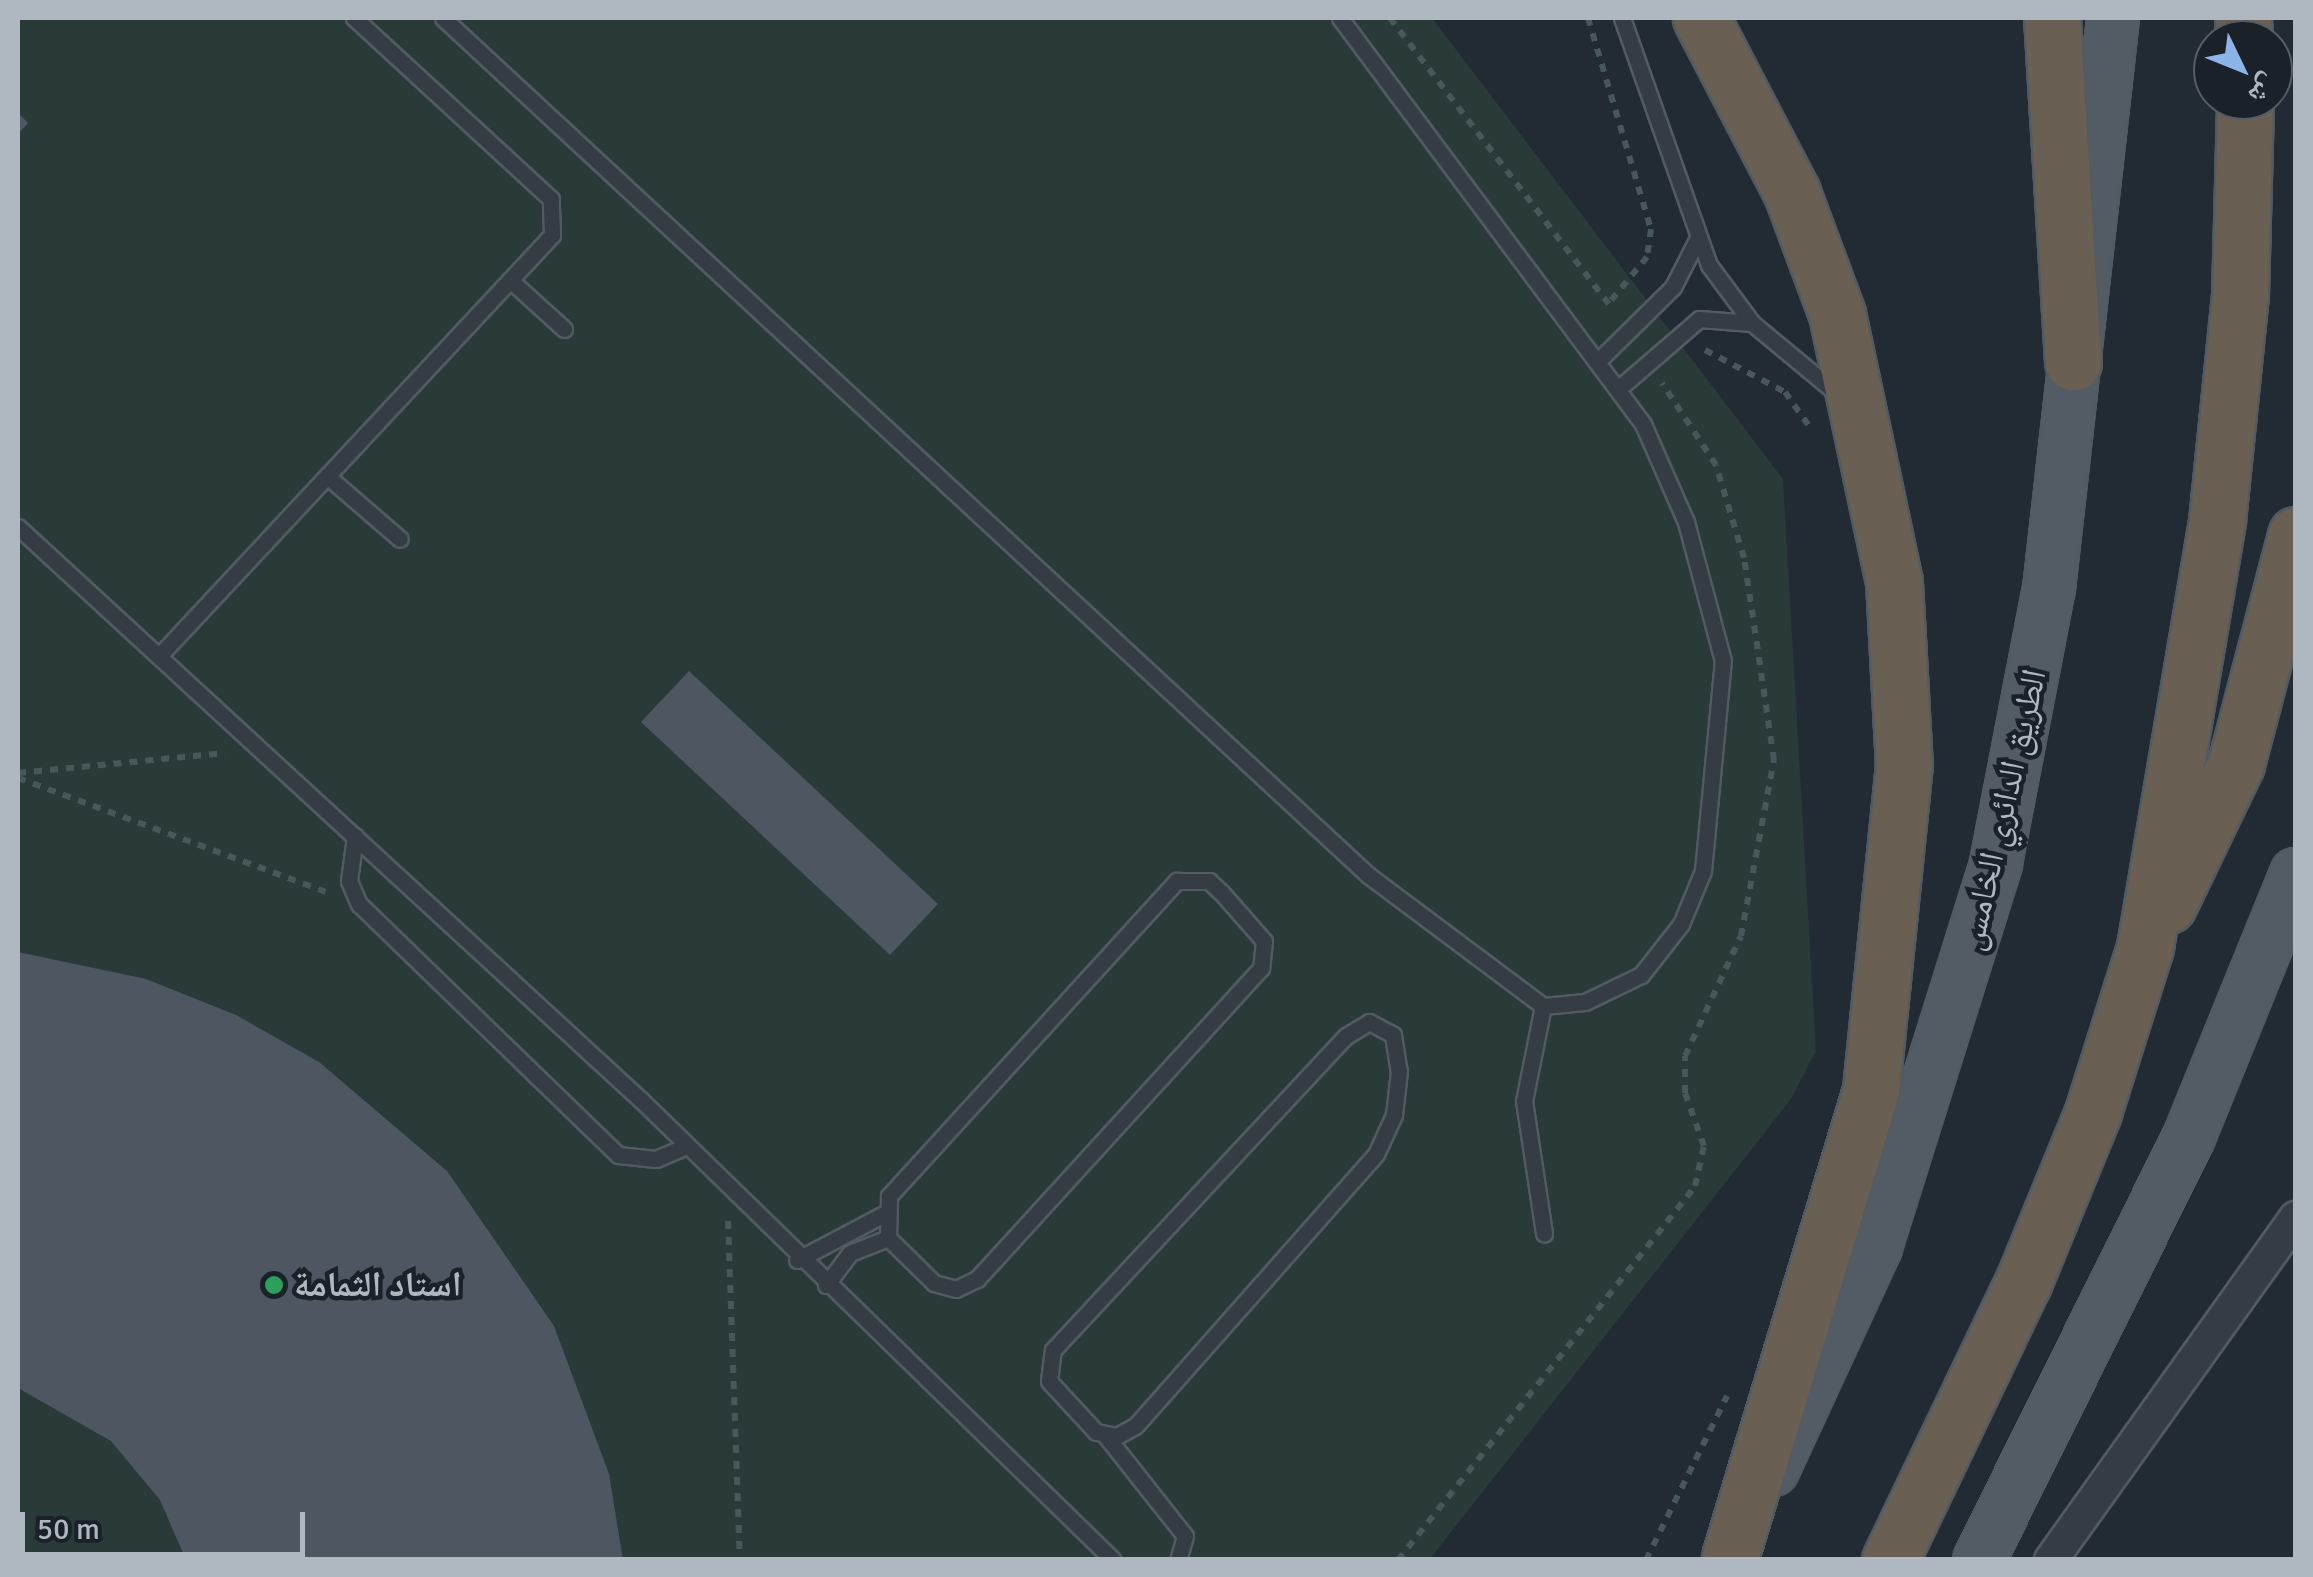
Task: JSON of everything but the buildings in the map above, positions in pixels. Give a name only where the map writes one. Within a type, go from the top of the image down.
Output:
[{"type":"highway","points":[[1701,18],[1792,193],[1861,409],[1901,662],[1896,880],[1855,1160],[1730,1558]]},
{"type":"highway","points":[[2052,18],[2073,362]]},
{"type":"highway","points":[[1890,1560],[2023,1283],[2093,1112],[2144,947],[2217,521],[2246,190],[2245,120]]},
{"type":"highway","points":[[2144,947],[2236,764],[2296,535]]},
{"type":"main road","name":"الطريق الدائري الخامس","points":[[1730,1558],[1840,1336],[1950,1026],[2030,709],[2113,18]]},
{"type":"main road","points":[[1979,1560],[2189,1137],[2296,874]]},
{"type":"street","points":[[2051,1560],[2296,1218]]},
{"type":"lane","points":[[158,656],[552,235],[551,199],[354,18]]},
{"type":"lane","points":[[443,18],[1276,794],[1457,949],[1543,1006],[1585,1002],[1641,975],[1681,924],[1703,871],[1723,661],[1686,522],[1618,389],[1340,18]]},
{"type":"lane","points":[[1622,18],[1698,238],[1752,323],[1861,409]]},
{"type":"lane","points":[[1598,361],[1673,287],[1698,238]]},
{"type":"lane","points":[[510,280],[564,329]]},
{"type":"lane","points":[[1618,389],[1648,357],[1699,318],[1752,323]]},
{"type":"lane","points":[[327,476],[400,539]]},
{"type":"lane","points":[[18,526],[686,1146],[797,1260],[1113,1560]]},
{"type":"lane","points":[[355,836],[349,880],[359,904],[618,1155],[656,1159],[686,1146]]},
{"type":"lane","points":[[797,1260],[884,1214],[900,1183],[1164,891],[1208,882],[1257,929],[1261,968],[977,1279],[944,1288],[888,1238],[884,1214]]},
{"type":"lane","points":[[1543,1006],[1524,1101],[1544,1233]]},
{"type":"lane","points":[[1106,1436],[1135,1426],[1376,1154],[1398,1093],[1397,1048],[1383,1026],[1369,1022],[1346,1036],[1053,1350],[1054,1390],[1106,1436],[1185,1536],[1178,1560]]},
{"type":"lane","points":[[826,1285],[850,1254],[888,1238]]},
{"type":"path","points":[[1390,18],[1630,332]]},
{"type":"path","points":[[1588,18],[1651,229],[1647,256],[1608,304]]},
{"type":"path","points":[[1687,353],[1706,349],[1785,392],[1804,410],[1818,447]]},
{"type":"path","points":[[1398,1560],[1695,1186],[1704,1146],[1685,1094],[1685,1056],[1741,936],[1774,760],[1768,674],[1739,540],[1716,465],[1648,357]]},
{"type":"path","points":[[1658,378],[1673,366]]},
{"type":"path","points":[[18,776],[265,754]]},
{"type":"path","points":[[18,776],[359,904]]},
{"type":"path","points":[[726,1190],[740,1560]]},
{"type":"path","points":[[1646,1560],[1732,1384]]},
{"type":"shaded area","points":[[18,18],[1432,18],[1783,479],[1816,1051],[1791,1099],[1430,1559],[18,1559]]},
{"type":"place","name":"استاد الثمامة","points":[[274,1285]]}]
